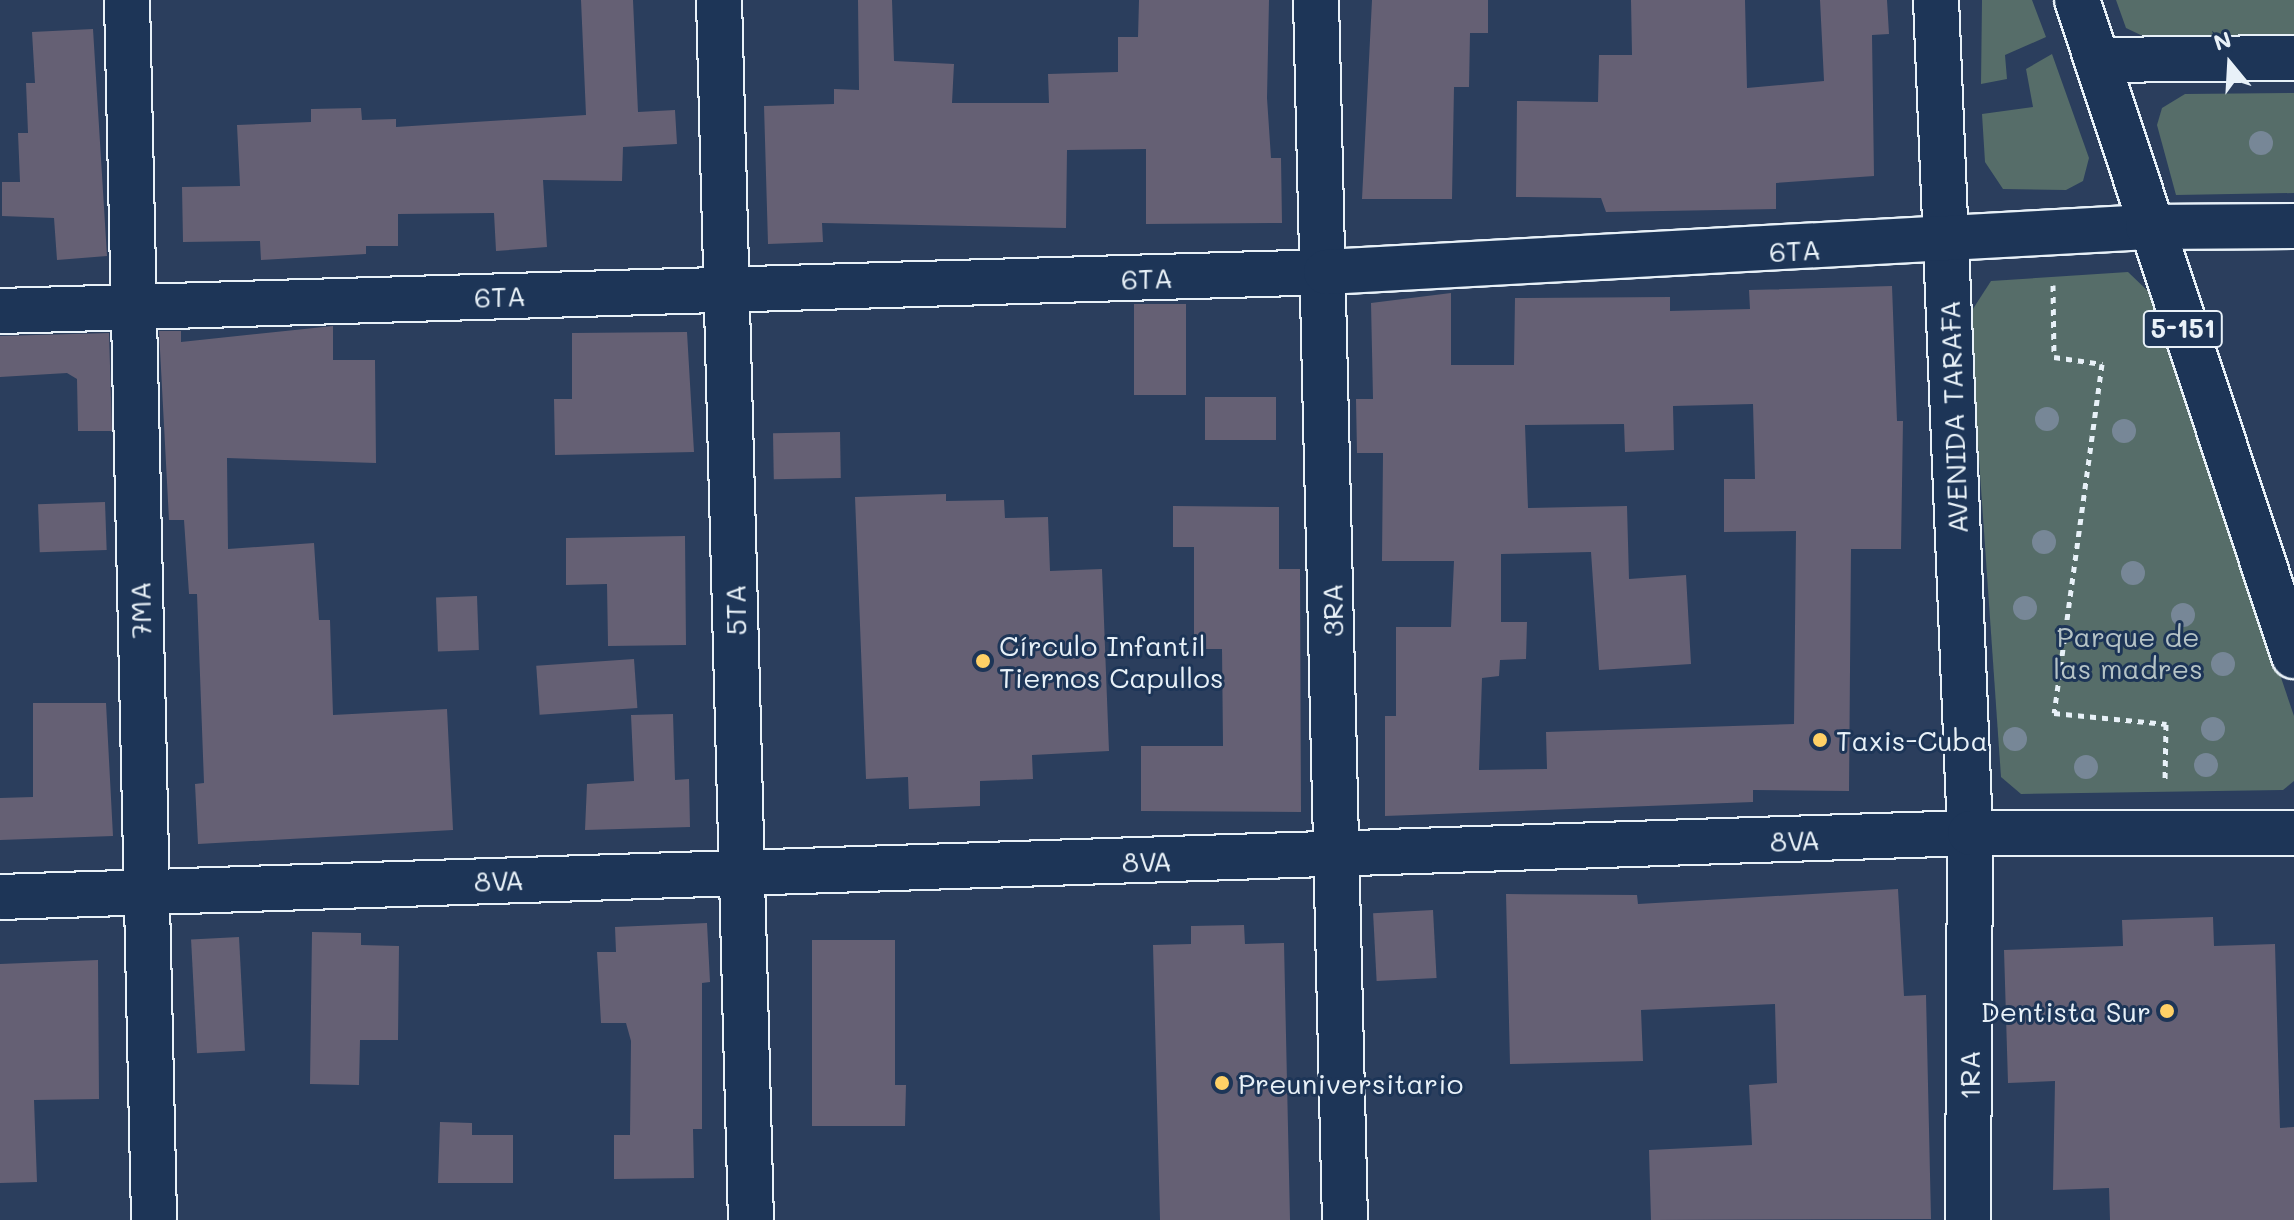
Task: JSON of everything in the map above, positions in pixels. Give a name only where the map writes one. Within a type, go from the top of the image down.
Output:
[{"type":"street","name":"7MA","points":[[127,0],[154,1220]]},
{"type":"street","name":"5TA","points":[[719,0],[751,1220]]},
{"type":"street","name":"3RA","points":[[1316,0],[1326,272],[1345,1220]]},
{"type":"street","name":"AVENIDA TARAFA","points":[[1936,0],[1970,833]]},
{"type":"street","name":"5-151","points":[[2077,0],[2148,227],[2294,656]]},
{"type":"street","points":[[2097,60],[2294,58]]},
{"type":"street","name":"6TA","points":[[0,311],[1326,272],[1946,243],[2148,227],[2294,226]]},
{"type":"street","name":"8VA","points":[[0,897],[742,871],[1336,856],[1970,833],[2294,833]]},
{"type":"street","name":"1RA","points":[[1968,1220],[1970,833]]},
{"type":"path","points":[[2053,285],[2054,357],[2102,364],[2054,713],[2166,724],[2165,781]]},
{"type":"green space","points":[[1982,0],[2032,0],[2046,37],[2005,55],[2007,79],[1981,84]]},
{"type":"green space","points":[[2116,0],[2294,0],[2294,35],[2147,38],[2126,28]]},
{"type":"green space","points":[[2052,54],[2089,158],[2083,181],[2066,190],[2003,189],[1985,162],[1982,114],[2033,107],[2026,69]]},
{"type":"green space","points":[[2294,93],[2294,193],[2176,195],[2157,125],[2162,108],[2185,94]]},
{"type":"green space","name":"Parque de las madres","points":[[2128,272],[2151,294],[2294,716],[2294,781],[2283,790],[2021,794],[2001,777],[1969,315],[1991,281]]},
{"type":"building","points":[[581,0],[633,0],[638,112],[675,110],[677,144],[623,147],[622,181],[543,180],[547,247],[496,251],[494,213],[398,214],[398,246],[366,246],[366,254],[261,260],[260,241],[183,242],[182,187],[240,186],[237,125],[311,122],[311,109],[361,108],[362,120],[396,119],[396,127],[586,115]]},
{"type":"building","points":[[858,0],[892,0],[894,61],[954,64],[952,103],[1049,103],[1048,74],[1118,72],[1118,37],[1138,37],[1139,0],[1269,0],[1267,98],[1271,158],[1281,158],[1282,223],[1146,224],[1146,149],[1067,150],[1066,228],[822,223],[823,242],[768,244],[764,106],[834,104],[834,89],[859,90]]},
{"type":"building","points":[[1372,0],[1488,0],[1488,33],[1470,33],[1469,87],[1454,87],[1452,199],[1362,199]]},
{"type":"building","points":[[1631,0],[1745,0],[1747,88],[1824,81],[1820,0],[1887,0],[1889,34],[1872,35],[1874,176],[1776,183],[1776,209],[1606,212],[1601,198],[1516,197],[1517,101],[1598,102],[1599,55],[1632,55]]},
{"type":"building","points":[[93,29],[107,256],[57,260],[54,218],[2,216],[2,182],[20,182],[18,133],[28,133],[26,83],[35,83],[32,32]]},
{"type":"building","points":[[1892,286],[1897,421],[1903,421],[1901,549],[1851,549],[1849,791],[1753,790],[1753,802],[1385,816],[1385,716],[1396,716],[1396,627],[1451,627],[1454,561],[1382,561],[1383,453],[1357,453],[1356,399],[1373,399],[1371,303],[1451,293],[1451,365],[1514,365],[1515,298],[1670,297],[1670,311],[1750,309],[1749,290]],"holes":[[[1753,404],[1755,479],[1724,479],[1724,532],[1796,531],[1794,724],[1546,732],[1547,769],[1479,770],[1482,678],[1499,676],[1500,660],[1526,659],[1527,622],[1501,622],[1501,554],[1591,552],[1599,670],[1691,664],[1686,575],[1629,579],[1627,506],[1528,508],[1525,425],[1624,424],[1625,452],[1674,450],[1673,406]]]},
{"type":"building","points":[[1134,304],[1186,304],[1186,395],[1134,395]]},
{"type":"building","points":[[333,326],[333,360],[375,360],[376,463],[227,458],[228,549],[314,543],[319,620],[330,620],[333,715],[447,709],[453,830],[198,844],[195,784],[204,783],[197,594],[189,594],[184,520],[169,520],[159,331],[181,331],[181,342]]},
{"type":"building","points":[[687,332],[694,452],[555,455],[554,399],[572,399],[572,333]]},
{"type":"building","points":[[109,333],[112,431],[78,431],[77,379],[67,373],[0,377],[0,336]]},
{"type":"building","points":[[1205,397],[1276,397],[1276,440],[1205,440]]},
{"type":"building","points":[[840,432],[841,478],[774,479],[773,433]]},
{"type":"building","name":"Círculo Infantil Tiernos Capullos","points":[[946,494],[946,501],[1004,500],[1005,518],[1048,517],[1050,571],[1102,569],[1109,751],[1032,755],[1033,779],[980,781],[980,806],[909,809],[908,777],[866,779],[855,497]]},
{"type":"building","points":[[105,502],[107,550],[40,552],[38,504]]},
{"type":"building","points":[[1173,506],[1279,507],[1279,569],[1300,569],[1301,812],[1141,811],[1141,746],[1223,746],[1222,649],[1194,649],[1194,547],[1173,547]]},
{"type":"building","points":[[685,536],[686,645],[608,646],[607,584],[566,585],[566,538]]},
{"type":"building","points":[[477,596],[479,650],[438,651],[436,597]]},
{"type":"building","points":[[634,659],[637,708],[540,715],[536,666]]},
{"type":"building","points":[[33,703],[106,703],[113,836],[0,840],[0,798],[33,797]]},
{"type":"building","points":[[673,714],[675,780],[689,779],[690,827],[585,830],[587,784],[634,781],[631,715]]},
{"type":"building","points":[[1898,889],[1904,996],[1926,995],[1931,1219],[1651,1220],[1649,1150],[1752,1145],[1749,1085],[1777,1083],[1775,1004],[1641,1010],[1643,1061],[1510,1064],[1506,894],[1637,895],[1638,904]]},
{"type":"building","points":[[1433,910],[1437,978],[1377,981],[1373,913]]},
{"type":"building","points":[[2213,917],[2214,946],[2275,944],[2280,1128],[2294,1127],[2294,1220],[2110,1220],[2109,1188],[2053,1190],[2055,1081],[2008,1083],[2004,950],[2123,946],[2122,920]]},
{"type":"building","points":[[707,923],[710,982],[702,983],[702,1129],[693,1129],[694,1178],[614,1179],[614,1135],[630,1135],[631,1041],[626,1023],[601,1023],[597,952],[616,952],[615,927]]},
{"type":"building","name":"Preuniversitario","points":[[1244,925],[1245,944],[1284,943],[1290,1220],[1160,1220],[1153,945],[1191,944],[1191,926]]},
{"type":"building","points":[[312,932],[361,933],[361,945],[399,946],[398,1040],[360,1040],[359,1085],[310,1084]]},
{"type":"building","points":[[239,937],[245,1051],[197,1053],[191,940]]},
{"type":"building","points":[[812,940],[895,940],[895,1085],[906,1085],[905,1126],[812,1126]]},
{"type":"building","points":[[98,960],[99,1099],[34,1100],[37,1182],[0,1183],[0,964]]},
{"type":"building","points":[[440,1122],[472,1123],[472,1135],[513,1135],[513,1183],[438,1183]]},
{"type":"place","name":"Círculo Infantil Tiernos Capullos","points":[[983,661]]},
{"type":"place","name":"Taxis-Cuba","points":[[1820,740]]},
{"type":"place","name":"Dentista Sur","points":[[2167,1011]]},
{"type":"place","name":"Preuniversitario","points":[[1222,1083]]}]
